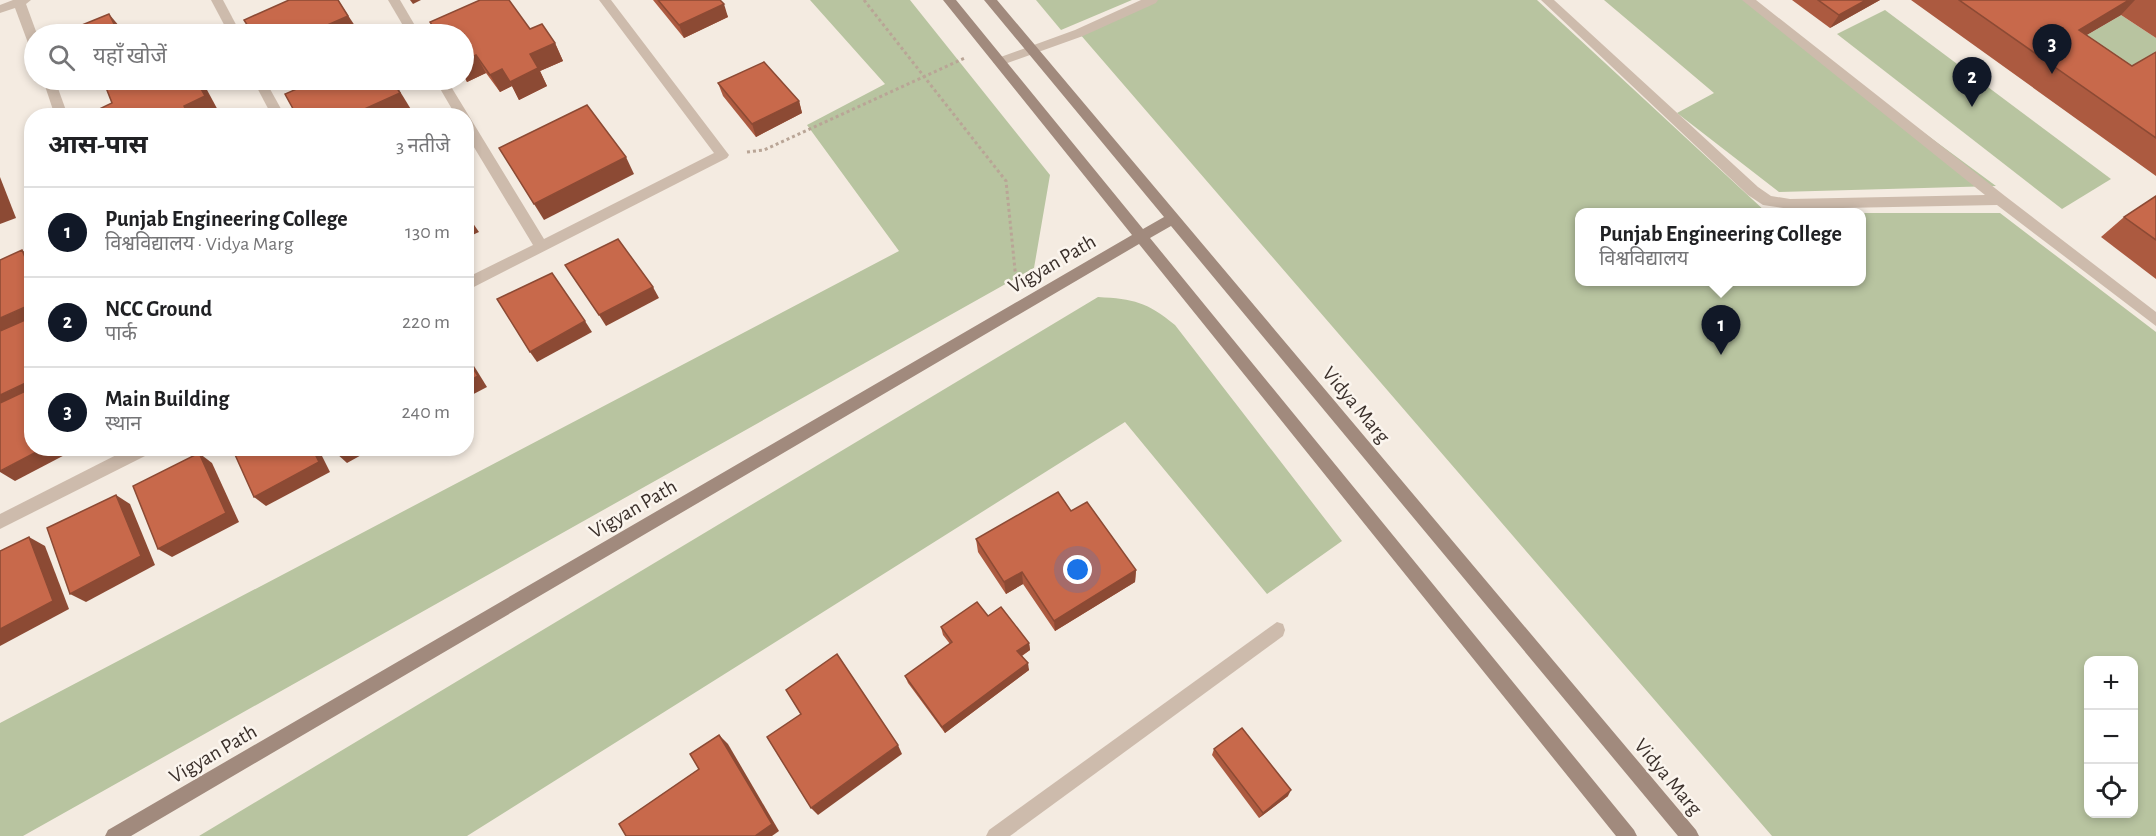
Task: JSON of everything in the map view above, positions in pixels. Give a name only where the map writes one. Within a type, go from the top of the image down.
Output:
[{"type":"main road","points":[[949,0],[1628,836]]},
{"type":"main road","name":"Vidya Marg","points":[[990,0],[1690,836]]},
{"type":"main road","name":"Vigyan Path","points":[[114,836],[1173,218]]},
{"type":"street","points":[[217,0],[230,24]]},
{"type":"street","points":[[394,0],[408,24]]},
{"type":"street","points":[[474,281],[722,155],[605,0]]},
{"type":"street","points":[[999,62],[1079,33],[1152,0]]},
{"type":"street","points":[[1547,0],[1753,190],[1768,201],[1790,204],[2000,200]]},
{"type":"street","points":[[1748,0],[2000,200],[2156,320]]},
{"type":"street","points":[[0,9],[22,1],[29,24]]},
{"type":"street","points":[[52,90],[59,108]]},
{"type":"street","points":[[265,90],[275,108]]},
{"type":"street","points":[[447,90],[458,108]]},
{"type":"street","points":[[474,135],[541,247]]},
{"type":"street","points":[[0,522],[130,456]]},
{"type":"street","points":[[995,836],[1277,630]]},
{"type":"path","points":[[864,0],[1006,181],[1019,308]]},
{"type":"path","points":[[722,155],[764,150],[987,47]]},
{"type":"green space","points":[[810,0],[910,0],[1050,175],[1034,268],[23,836],[0,836],[0,723],[899,251],[807,125],[885,84]]},
{"type":"green space","points":[[1036,0],[1132,0],[1061,30]]},
{"type":"green space","points":[[1155,0],[1537,0],[1762,208],[1575,208],[1575,286],[1866,286],[1866,213],[2000,213],[2156,332],[2156,836],[1772,836],[1079,33]]},
{"type":"green space","points":[[1604,0],[1744,0],[1996,186],[1779,192],[1677,113],[1714,93]]},
{"type":"green space","points":[[1885,10],[2111,179],[2062,209],[1837,34]]},
{"type":"green space","points":[[2121,15],[2156,38],[2156,59],[2110,88],[2058,52]]},
{"type":"green space","points":[[1098,297],[1140,303],[1175,325],[1342,541],[1267,594],[1125,422],[467,836],[199,836]]},
{"type":"building","points":[[289,0],[338,0],[348,16],[330,24],[247,24],[244,20]]},
{"type":"building","points":[[480,0],[509,0],[530,29],[542,24],[555,43],[530,54],[538,68],[510,82],[502,69],[490,75],[476,55],[474,56],[474,24],[431,24],[430,22]]},
{"type":"building","points":[[658,0],[720,0],[724,4],[679,25]]},
{"type":"building","points":[[1818,0],[1866,0],[1839,15]]},
{"type":"building","points":[[1959,0],[2129,0],[2079,30],[2132,66],[2156,52],[2156,138]]},
{"type":"building","points":[[109,14],[114,24],[84,24]]},
{"type":"building","points":[[764,62],[799,101],[752,124],[718,83]]},
{"type":"building","points":[[107,90],[202,90],[205,96],[184,106],[185,108],[102,108],[112,103]]},
{"type":"building","points":[[294,90],[398,90],[400,93],[367,108],[293,108],[285,94]]},
{"type":"building","points":[[587,105],[626,157],[534,204],[499,148]]},
{"type":"building","points":[[2156,196],[2156,240],[2124,217]]},
{"type":"building","points":[[618,239],[653,287],[599,315],[565,265]]},
{"type":"building","points":[[22,250],[24,255],[24,308],[0,318],[0,260]]},
{"type":"building","points":[[552,273],[585,321],[530,352],[497,299]]},
{"type":"building","points":[[24,320],[24,384],[0,395],[0,331]]},
{"type":"building","points":[[24,392],[24,456],[29,456],[0,471],[0,403]]},
{"type":"building","points":[[193,456],[200,456],[226,513],[158,549],[133,486]]},
{"type":"building","points":[[236,456],[316,456],[319,462],[254,497]]},
{"type":"building","points":[[1058,492],[1071,511],[1087,502],[1136,570],[1054,621],[1022,572],[1004,582],[976,539]]},
{"type":"building","points":[[116,495],[141,556],[70,594],[47,528]]},
{"type":"building","points":[[29,537],[53,601],[0,629],[0,551]]},
{"type":"building","points":[[977,602],[988,616],[1001,607],[1029,643],[1017,651],[1028,663],[942,727],[905,676],[952,642],[941,627]]},
{"type":"building","points":[[837,654],[898,745],[811,808],[767,737],[801,714],[786,690]]},
{"type":"building","points":[[1242,728],[1291,790],[1263,813],[1214,749]]},
{"type":"building","points":[[719,735],[772,824],[755,836],[626,836],[619,824],[699,769],[690,754]]},
{"type":"place","name":"Main Building","points":[[2052,74]]},
{"type":"place","name":"NCC Ground","points":[[1972,107]]},
{"type":"place","name":"Punjab Engineering College","points":[[1721,355]]}]
